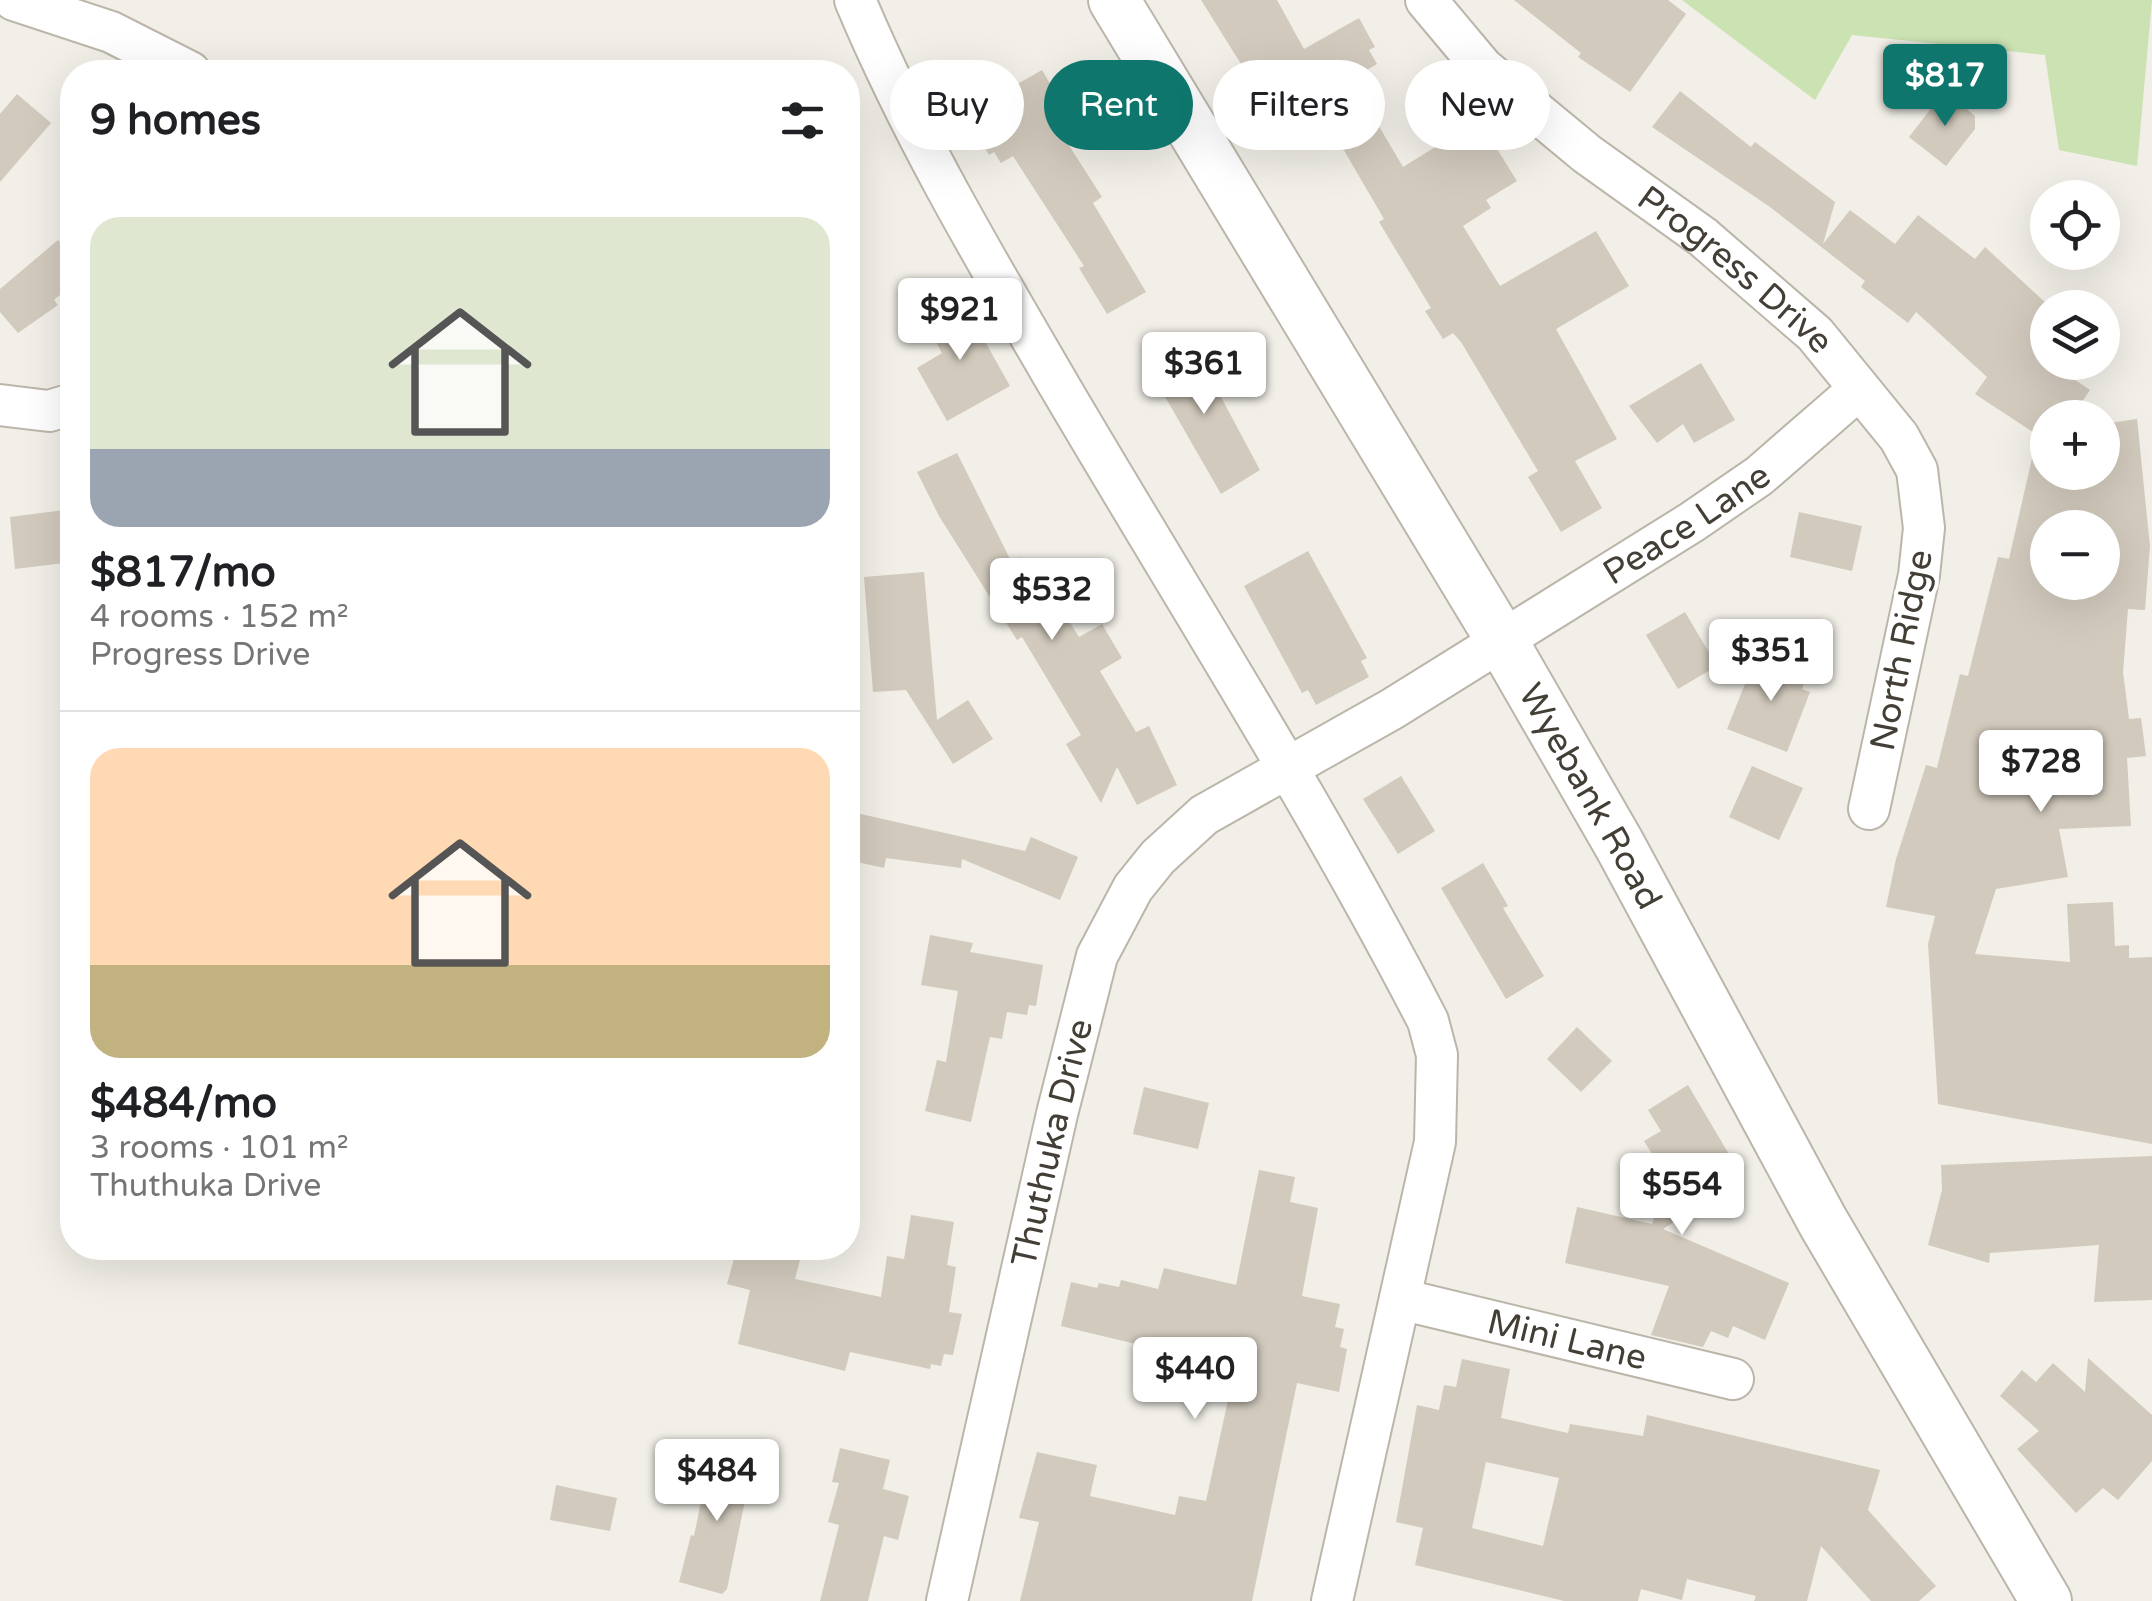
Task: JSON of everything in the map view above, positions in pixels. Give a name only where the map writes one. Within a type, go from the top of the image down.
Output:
[{"type":"street","points":[[14,0],[111,32],[166,60]]},
{"type":"street","points":[[855,0],[883,64],[995,276],[1286,765],[1428,1021],[1437,1055],[1435,1142],[1332,1601]]},
{"type":"street","name":"Wyebank Road","points":[[1114,0],[1502,641],[1619,844],[1824,1222],[2046,1601]]},
{"type":"street","name":"Progress Drive","points":[[1426,0],[1483,68],[1586,154],[1702,237],[1815,334],[1858,390]]},
{"type":"street","name":"Peace Lane","points":[[1502,641],[1759,476],[1858,390]]},
{"type":"street","name":"North Ridge","points":[[1858,390],[1899,437],[1917,470],[1924,528],[1920,575],[1869,808]]},
{"type":"street","points":[[0,405],[49,411],[60,408]]},
{"type":"street","name":"Thuthuka Drive","points":[[947,1601],[1057,1114],[1097,956],[1114,918],[1158,857],[1204,815],[1502,641]]},
{"type":"street","name":"Mini Lane","points":[[1400,1299],[1733,1378]]},
{"type":"green space","points":[[1682,0],[2152,0],[2137,166],[2059,150],[2045,55],[1852,35],[1815,100]]},
{"type":"building","points":[[1201,0],[1277,0],[1304,49],[1359,18],[1375,47],[1369,50],[1375,60],[1238,60]]},
{"type":"building","points":[[1514,0],[1668,0],[1686,14],[1630,92],[1578,57],[1581,53]]},
{"type":"building","points":[[1042,70],[1044,73],[1044,150],[1072,150],[1102,197],[1093,203],[1146,292],[1107,314],[1079,268],[1084,266],[1013,156],[1001,163],[994,152],[989,155],[986,150],[1024,150],[1024,80]]},
{"type":"building","points":[[1680,91],[1751,147],[1755,142],[1835,202],[1823,244],[1850,210],[1895,244],[1918,215],[1975,259],[1985,247],[2032,290],[2030,380],[2075,380],[2090,390],[2083,400],[2030,400],[2030,430],[1975,394],[1987,377],[1916,312],[1908,323],[1861,287],[1865,281],[1770,207],[1652,127]]},
{"type":"building","points":[[17,94],[51,123],[0,182],[0,114]]},
{"type":"building","points":[[1939,98],[1953,98],[1975,116],[1975,129],[1946,166],[1909,137]]},
{"type":"building","points":[[1385,137],[1403,167],[1430,150],[1498,150],[1517,181],[1486,200],[1491,208],[1463,226],[1500,286],[1596,231],[1629,286],[1556,329],[1617,439],[1575,461],[1602,508],[1561,532],[1528,477],[1538,471],[1461,342],[1453,333],[1443,339],[1425,311],[1431,308],[1379,222],[1384,219],[1344,150],[1385,150]]},
{"type":"building","points":[[58,240],[60,295],[54,300],[58,305],[18,333],[0,312],[0,289]]},
{"type":"building","points":[[961,299],[1010,386],[947,421],[917,368],[942,353],[924,319]]},
{"type":"building","points":[[1191,341],[1260,470],[1221,494],[1148,367]]},
{"type":"building","points":[[1701,363],[1735,420],[1694,443],[1683,424],[1657,443],[1629,406]]},
{"type":"building","points":[[2137,419],[2150,546],[2145,610],[2128,609],[2123,672],[2129,719],[2141,718],[2146,756],[2127,758],[2131,826],[2059,829],[2068,877],[1996,889],[1975,954],[2070,962],[2067,904],[2113,902],[2115,946],[2129,945],[2129,958],[2152,957],[2152,1144],[1938,1104],[1928,944],[1935,916],[1886,907],[1896,859],[1926,765],[1937,768],[1960,674],[1968,676],[1998,557],[2009,559],[2030,467],[2030,490],[2120,490],[2120,421]]},
{"type":"building","points":[[957,453],[1012,563],[1021,557],[1030,571],[1035,568],[1079,637],[1102,624],[1122,658],[1100,671],[1136,732],[1149,726],[1177,785],[1137,805],[1117,767],[1101,803],[1066,744],[1081,735],[1022,637],[1017,640],[939,516],[917,472]]},
{"type":"building","points":[[60,511],[60,563],[15,569],[10,517]]},
{"type":"building","points":[[1799,512],[1862,526],[1852,571],[1790,557]]},
{"type":"building","points":[[1308,551],[1367,658],[1361,661],[1369,677],[1316,705],[1308,690],[1302,693],[1244,586]]},
{"type":"building","points":[[924,572],[937,720],[968,700],[993,739],[953,764],[906,690],[873,692],[864,577]]},
{"type":"building","points":[[1685,612],[1717,666],[1678,689],[1646,635]]},
{"type":"building","points":[[1757,654],[1807,674],[1802,689],[1810,692],[1787,752],[1727,729]]},
{"type":"building","points":[[1752,766],[1803,788],[1779,840],[1729,817]]},
{"type":"building","points":[[1401,776],[1435,831],[1398,854],[1363,799]]},
{"type":"building","points":[[860,814],[1025,851],[1031,837],[1078,857],[1060,900],[962,859],[961,868],[886,858],[884,868],[860,863]]},
{"type":"building","points":[[1483,863],[1508,906],[1503,908],[1544,976],[1506,999],[1441,888]]},
{"type":"building","points":[[930,935],[973,943],[970,952],[1043,965],[1036,1006],[1029,1005],[1027,1015],[1007,1012],[1002,1039],[990,1037],[971,1122],[925,1111],[937,1060],[946,1062],[958,991],[921,985]]},
{"type":"building","points":[[1577,1027],[1612,1061],[1581,1092],[1547,1059]]},
{"type":"building","points":[[1688,1085],[1743,1178],[1663,1229],[1789,1283],[1765,1340],[1733,1326],[1728,1338],[1711,1331],[1703,1347],[1651,1335],[1669,1286],[1565,1263],[1577,1207],[1652,1224],[1668,1179],[1644,1141],[1661,1131],[1648,1110]]},
{"type":"building","points":[[1144,1087],[1209,1103],[1198,1149],[1133,1134]]},
{"type":"building","points":[[2152,1156],[2152,1300],[2094,1302],[2099,1245],[1990,1253],[1989,1263],[1928,1245],[1942,1190],[1941,1165]]},
{"type":"building","points":[[1259,1170],[1295,1177],[1290,1202],[1318,1208],[1302,1296],[1340,1304],[1335,1327],[1344,1329],[1340,1347],[1347,1349],[1339,1392],[1297,1383],[1252,1601],[1020,1601],[1039,1522],[1019,1518],[1037,1452],[1097,1465],[1090,1496],[1175,1515],[1179,1496],[1206,1501],[1235,1368],[1061,1326],[1071,1282],[1097,1288],[1099,1283],[1119,1287],[1121,1280],[1158,1289],[1164,1268],[1236,1285]]},
{"type":"building","points":[[911,1215],[954,1222],[947,1265],[956,1267],[949,1312],[962,1314],[953,1355],[944,1354],[941,1366],[931,1364],[930,1369],[850,1352],[845,1371],[738,1344],[750,1290],[727,1284],[734,1260],[800,1260],[795,1279],[881,1297],[887,1256],[904,1259]]},
{"type":"building","points":[[2088,1358],[2152,1415],[2152,1461],[2118,1500],[2103,1488],[2076,1513],[2017,1449],[2039,1431],[2000,1396],[2022,1370],[2036,1382],[2053,1363],[2085,1392]]},
{"type":"building","points":[[1462,1359],[1510,1369],[1501,1418],[1568,1433],[1570,1424],[1643,1436],[1647,1415],[1880,1470],[1868,1510],[1936,1586],[1919,1601],[1871,1601],[1821,1546],[1807,1601],[1754,1601],[1756,1596],[1687,1579],[1682,1600],[1641,1589],[1638,1601],[1564,1601],[1415,1565],[1423,1528],[1396,1522],[1417,1405],[1439,1410],[1444,1385],[1456,1387]],"holes":[[[1486,1462],[1559,1478],[1543,1546],[1472,1528]]]},
{"type":"building","points":[[840,1448],[890,1460],[883,1489],[909,1496],[898,1540],[884,1536],[868,1601],[820,1601],[839,1525],[828,1522],[839,1483],[832,1482]]},
{"type":"building","points":[[711,1453],[753,1461],[727,1589],[722,1594],[679,1582],[691,1535],[694,1536]]},
{"type":"building","points":[[556,1485],[617,1498],[610,1531],[550,1520]]}]
